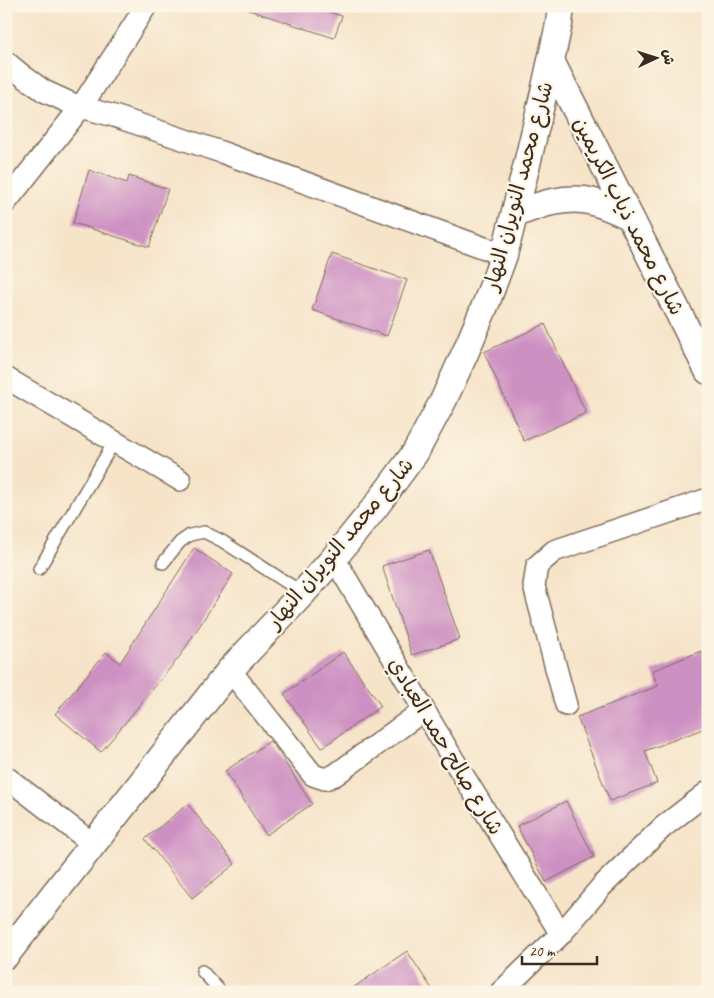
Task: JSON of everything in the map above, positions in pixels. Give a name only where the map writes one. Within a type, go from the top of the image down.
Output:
[{"type":"street","points":[[6,202],[81,107],[146,6]]},
{"type":"street","name":"شارع محمد النويران النهار","points":[[6,955],[230,670],[303,594],[334,558],[415,453],[444,400],[487,301],[504,255],[528,164],[559,24],[561,6]]},
{"type":"street","name":"شارع محمد ذياب الكريمين","points":[[550,61],[708,371]]},
{"type":"street","points":[[6,62],[44,91],[81,107],[114,116],[221,152],[504,255]]},
{"type":"street","points":[[515,214],[544,203],[585,200],[629,216]]},
{"type":"street","points":[[6,378],[180,480]]},
{"type":"street","points":[[566,705],[534,586],[537,566],[554,552],[708,499]]},
{"type":"street","name":"شارع صالح حمد العبادي","points":[[334,558],[424,710],[561,934]]},
{"type":"street","points":[[230,670],[313,775],[325,779],[335,775],[424,710]]},
{"type":"street","points":[[6,777],[93,844]]},
{"type":"street","points":[[500,992],[561,934],[602,886],[663,827],[708,792]]},
{"type":"lane","points":[[39,569],[114,442]]},
{"type":"lane","points":[[163,563],[180,542],[190,535],[204,532],[222,541],[303,594]]},
{"type":"lane","points":[[202,971],[221,992]]},
{"type":"building","points":[[249,6],[330,6],[328,12],[342,16],[334,38],[249,10]]},
{"type":"building","points":[[89,170],[127,183],[129,176],[168,189],[149,247],[73,223]]},
{"type":"building","points":[[332,254],[407,280],[387,336],[312,310]]},
{"type":"building","points":[[545,324],[586,413],[524,441],[484,352]]},
{"type":"building","points":[[194,548],[233,574],[180,656],[101,752],[55,714],[106,652],[120,663]]},
{"type":"building","points":[[429,550],[460,639],[412,655],[382,566]]},
{"type":"building","points":[[701,651],[708,668],[708,727],[645,751],[657,783],[610,801],[577,717],[658,686],[652,671]]},
{"type":"building","points":[[343,652],[381,706],[322,748],[284,694]]},
{"type":"building","points":[[270,741],[312,804],[266,835],[225,771]]},
{"type":"building","points":[[566,801],[594,857],[546,882],[517,826]]},
{"type":"building","points":[[188,804],[235,864],[192,898],[145,839]]},
{"type":"building","points":[[407,951],[434,992],[347,992]]}]
